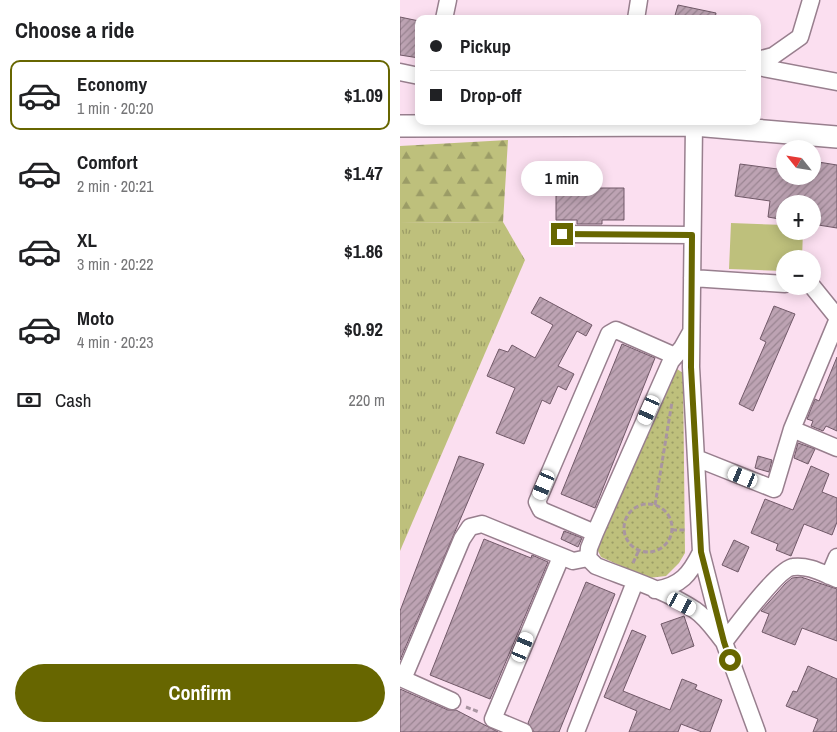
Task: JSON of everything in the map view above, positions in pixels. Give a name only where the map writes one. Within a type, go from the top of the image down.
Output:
[{"type":"main road","points":[[400,126],[512,125]]},
{"type":"main road","points":[[694,125],[837,137]]},
{"type":"street","points":[[445,15],[448,0]]},
{"type":"street","points":[[637,15],[639,0]]},
{"type":"street","points":[[761,59],[773,56],[800,37],[811,0]]},
{"type":"street","points":[[761,67],[837,82]]},
{"type":"street","points":[[400,72],[415,75]]},
{"type":"street","points":[[694,125],[691,367],[701,552],[724,642],[757,732]]},
{"type":"street","points":[[562,234],[692,235]]},
{"type":"street","points":[[692,278],[776,283]]},
{"type":"street","points":[[696,458],[774,489],[792,429],[837,319],[819,295]]},
{"type":"street","points":[[595,533],[541,510],[537,502],[609,334],[616,330],[683,361],[691,367]]},
{"type":"street","points":[[588,558],[589,548],[595,533],[673,358],[691,331]]},
{"type":"street","points":[[792,429],[837,448]]},
{"type":"street","points":[[452,701],[403,680],[462,539],[470,527],[482,524],[573,561],[588,558]]},
{"type":"street","points":[[655,590],[673,587],[694,568],[701,552]]},
{"type":"street","points":[[524,732],[493,719],[561,557]]},
{"type":"street","points":[[724,642],[778,576],[791,567],[807,566],[833,577],[837,557]]},
{"type":"street","points":[[588,558],[596,566],[655,590],[696,610],[724,642]]},
{"type":"street","points":[[576,732],[635,582]]},
{"type":"path","points":[[654,505],[672,399]]},
{"type":"path","points":[[654,505],[668,514],[671,522],[670,537],[660,548],[654,551],[639,550],[632,546],[625,533],[627,518],[638,506],[654,505]]},
{"type":"path","points":[[452,701],[493,719]]},
{"type":"green space","points":[[508,140],[503,222],[400,223],[400,146]]},
{"type":"green space","points":[[503,222],[525,260],[400,551],[400,223]]},
{"type":"green space","points":[[731,223],[776,225],[776,240],[803,240],[802,250],[776,250],[776,271],[729,269]]},
{"type":"green space","points":[[672,369],[677,369],[683,373],[685,553],[679,563],[666,576],[648,578],[601,557],[595,545]]},
{"type":"building","points":[[678,5],[716,13],[716,15],[675,15]]},
{"type":"building","points":[[400,17],[415,20],[415,57],[400,55]]},
{"type":"building","points":[[821,162],[837,165],[837,228],[821,225],[821,195],[776,195],[776,218],[768,217],[770,201],[735,196],[740,164],[776,169],[776,185],[821,185]]},
{"type":"building","points":[[581,182],[597,182],[597,188],[624,188],[624,220],[602,220],[602,224],[577,224],[577,220],[556,220],[556,189],[581,188]]},
{"type":"building","points":[[540,297],[592,325],[586,336],[577,331],[558,366],[574,374],[566,390],[558,386],[550,404],[542,400],[524,444],[496,433],[515,388],[487,376],[499,349],[508,352],[512,345],[535,358],[553,325],[531,313]]},
{"type":"building","points":[[774,306],[795,314],[753,411],[739,404],[766,342],[760,339]]},
{"type":"building","points":[[622,344],[655,358],[595,508],[561,494]]},
{"type":"building","points":[[837,357],[837,431],[826,426],[823,431],[811,426],[813,421],[807,419],[815,399],[819,401]]},
{"type":"building","points":[[798,443],[815,449],[808,464],[794,458]]},
{"type":"building","points":[[459,456],[484,464],[400,660],[400,611]]},
{"type":"building","points":[[758,456],[772,460],[769,472],[755,468]]},
{"type":"building","points":[[811,466],[829,474],[822,492],[837,498],[837,522],[832,535],[804,524],[791,556],[776,550],[778,544],[751,533],[765,499],[793,510]]},
{"type":"building","points":[[564,531],[582,538],[578,547],[561,539]]},
{"type":"building","points":[[484,539],[531,558],[532,555],[548,562],[490,699],[430,675]]},
{"type":"building","points":[[734,540],[749,547],[738,572],[722,565]]},
{"type":"building","points":[[801,577],[837,589],[837,641],[802,628],[795,645],[762,632],[769,614],[761,611],[792,578]]},
{"type":"building","points":[[586,582],[615,594],[559,732],[534,732],[528,723]]},
{"type":"building","points":[[684,616],[694,646],[672,654],[661,624]]},
{"type":"building","points":[[632,630],[646,636],[623,691],[670,710],[682,679],[697,685],[695,689],[722,700],[710,732],[702,732],[681,724],[678,732],[629,732],[637,711],[604,697]]},
{"type":"building","points":[[808,666],[837,679],[837,732],[813,732],[818,719],[786,706],[793,691],[797,692]]},
{"type":"building","points":[[400,689],[448,710],[456,710],[498,732],[400,732]]},
{"type":"route","points":[[562,234],[692,235],[691,367],[701,552],[730,660]]}]
